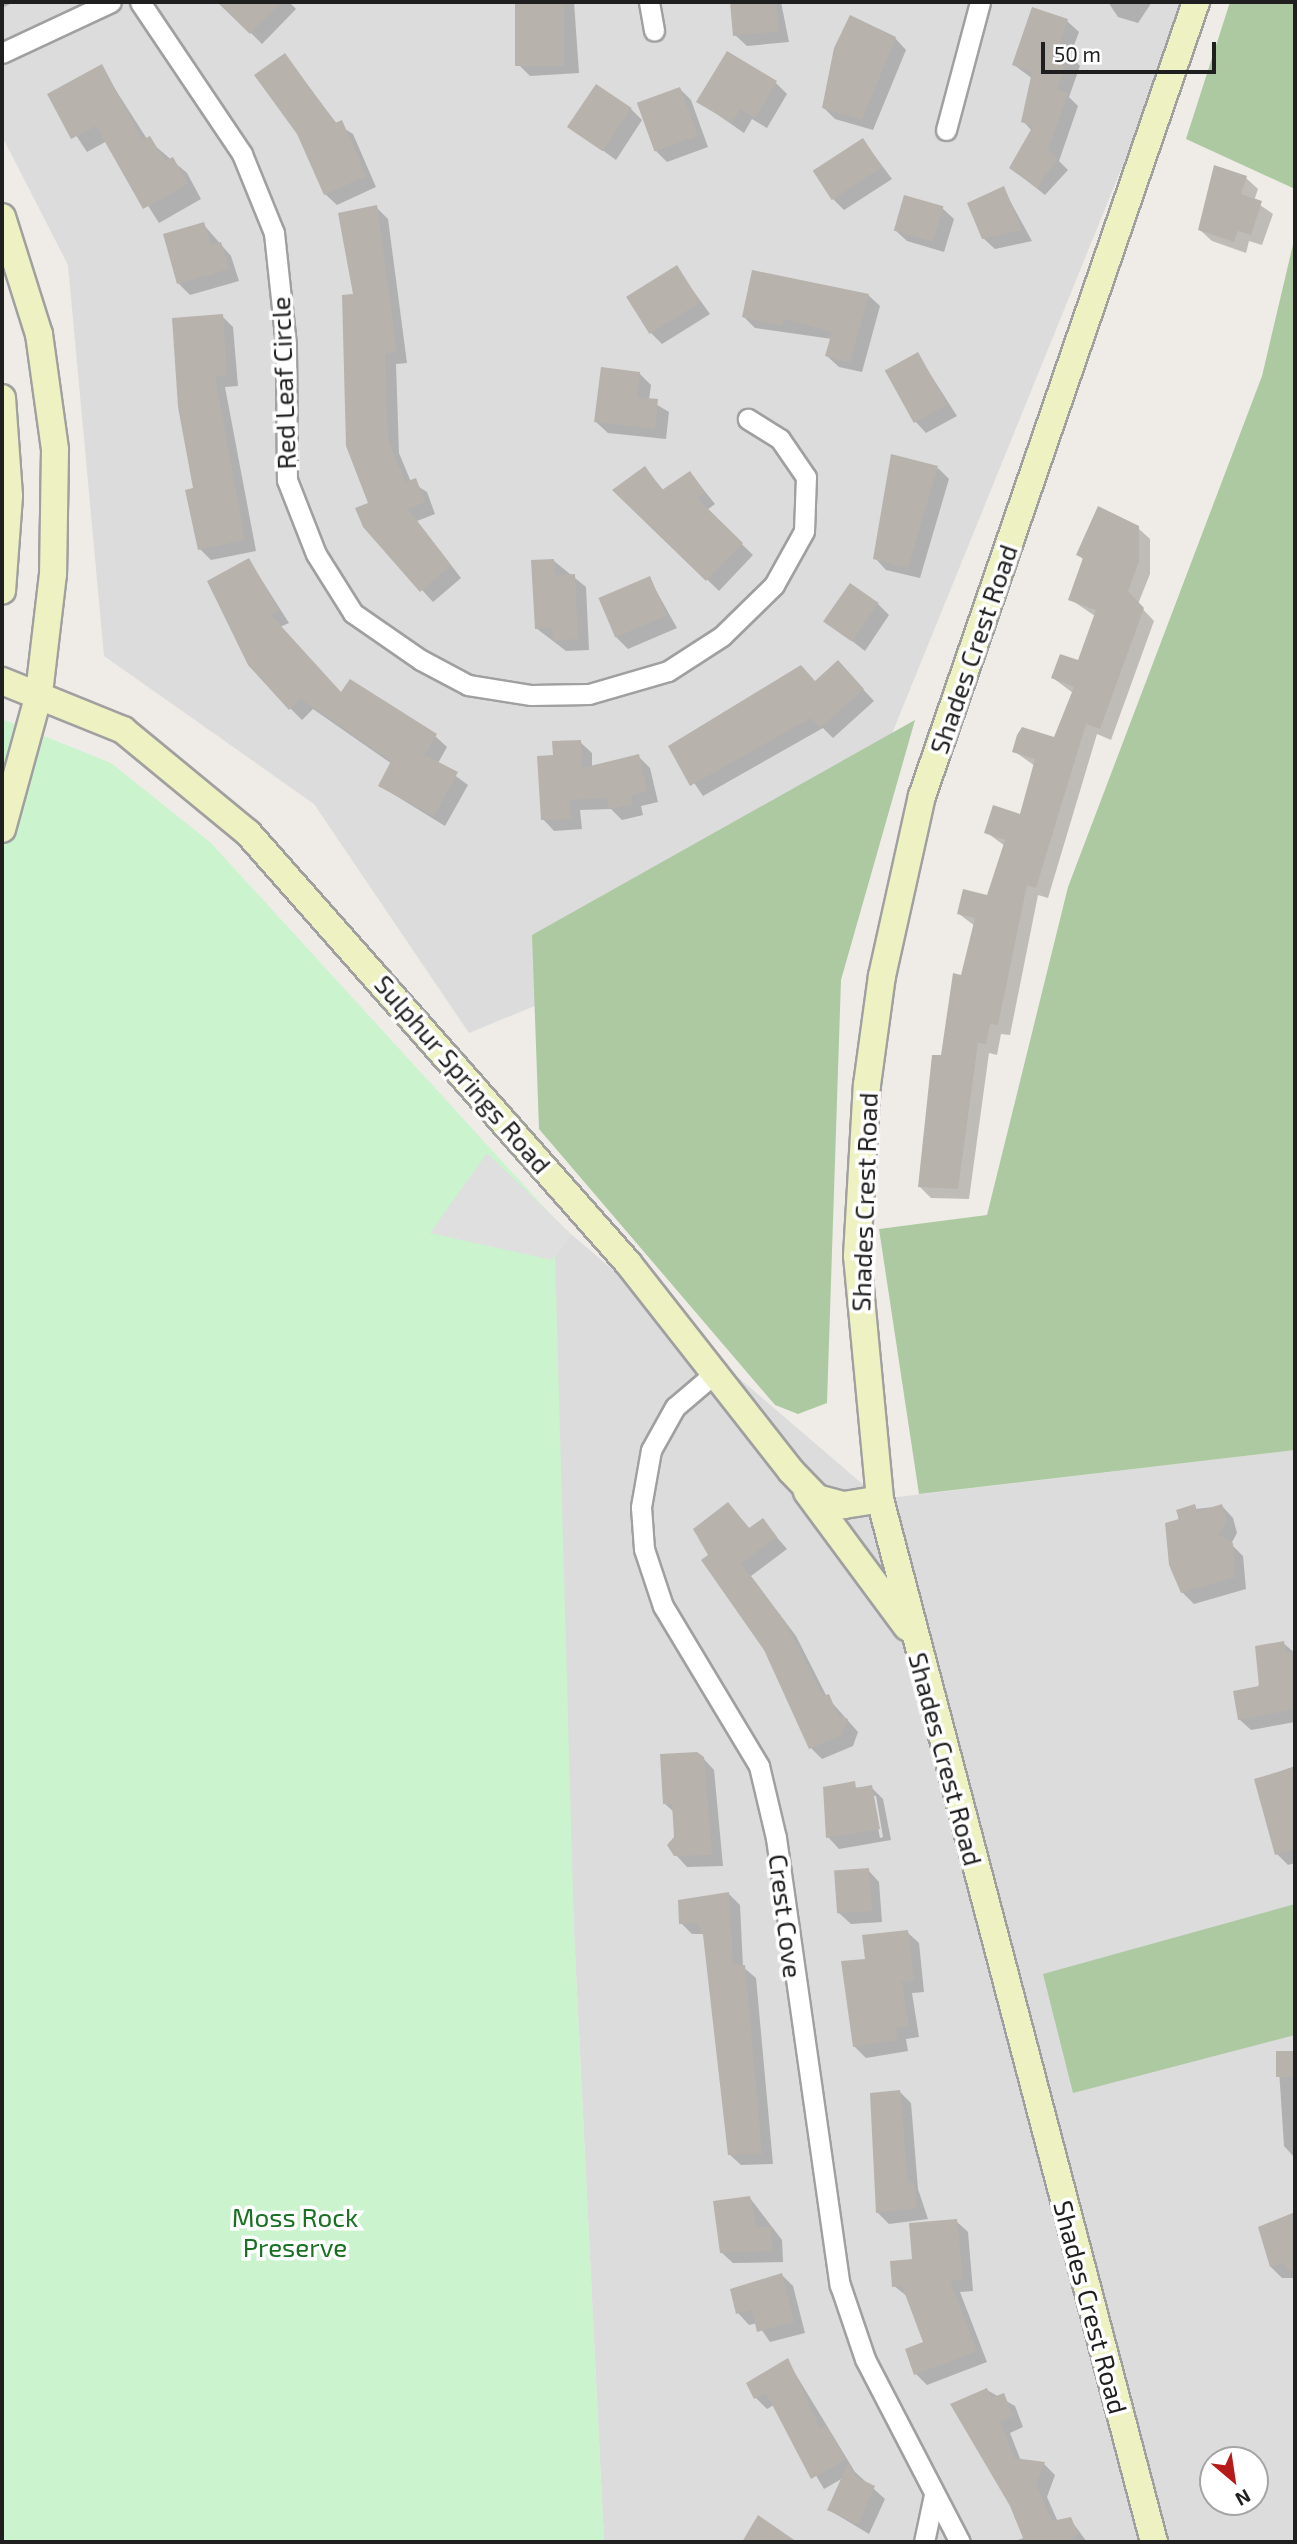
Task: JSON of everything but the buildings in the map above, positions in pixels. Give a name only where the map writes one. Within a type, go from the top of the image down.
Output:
[{"type":"street","points":[[2,53],[111,2]]},
{"type":"street","name":"Red Leaf Circle","points":[[140,2],[242,154],[274,233],[286,345],[287,480],[316,554],[353,612],[421,660],[468,685],[531,695],[589,694],[668,671],[722,636],[774,586],[804,531],[806,477],[780,439],[748,419]]},
{"type":"street","points":[[649,2],[654,31]]},
{"type":"street","points":[[946,130],[980,2]]},
{"type":"street","name":"Shades Crest Road","points":[[1154,2542],[880,1499],[860,1330],[859,1185],[869,1072],[898,891],[926,783],[1196,2]]},
{"type":"street","points":[[2,218],[39,334],[55,450],[53,574],[39,694],[2,829]]},
{"type":"street","points":[[2,398],[9,496],[2,591]]},
{"type":"street","name":"Sulphur Springs Road","points":[[2,681],[123,730],[248,833],[545,1166],[715,1373],[791,1471],[817,1498],[844,1505],[880,1499]]},
{"type":"street","name":"Crest Cove","points":[[715,1373],[675,1407],[650,1450],[642,1493],[644,1549],[663,1606],[744,1734],[769,1799],[834,2261],[865,2359],[960,2542]]},
{"type":"street","points":[[791,1471],[914,1636]]},
{"type":"street","points":[[924,2542],[934,2494]]},
{"type":"shaded area","points":[[2,2],[1189,2],[831,884],[469,1033],[314,804],[104,656],[68,265],[2,136]]},
{"type":"shaded area","points":[[487,1153],[571,1234],[552,1260],[430,1233]]},
{"type":"shaded area","points":[[571,1234],[880,1499],[1295,1450],[1295,2542],[604,2542],[574,1932],[552,1260]]},
{"type":"green space","points":[[1230,2],[1295,2],[1295,189],[1186,139]]},
{"type":"green space","points":[[1295,236],[1295,1450],[919,1494],[879,1229],[987,1215],[1068,887],[1262,376]]},
{"type":"green space","name":"Moss Rock Preserve","points":[[2,719],[111,763],[211,843],[554,1218],[574,1932],[604,2542],[2,2542]]},
{"type":"green space","points":[[915,720],[841,980],[827,1403],[798,1414],[775,1405],[539,1129],[532,935]]},
{"type":"green space","points":[[1295,1904],[1295,2035],[1073,2093],[1043,1974]]}]
